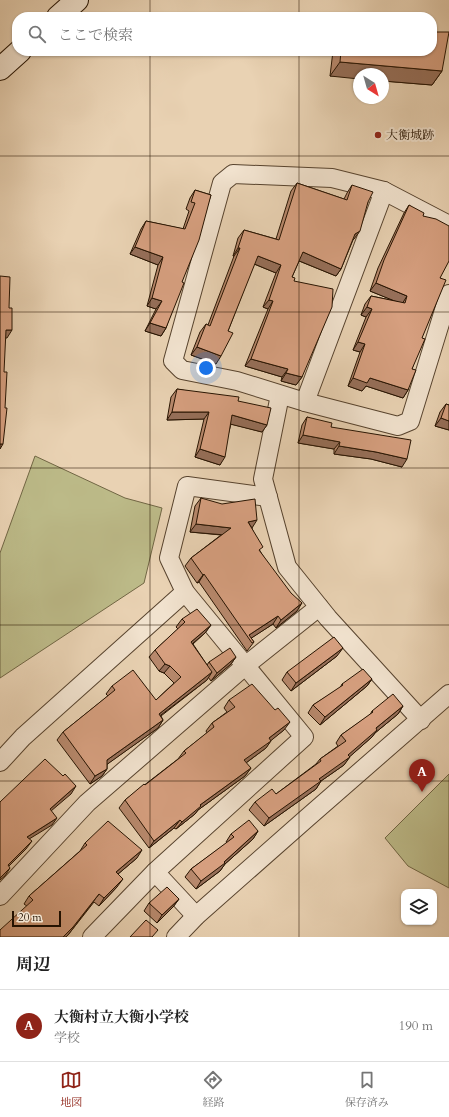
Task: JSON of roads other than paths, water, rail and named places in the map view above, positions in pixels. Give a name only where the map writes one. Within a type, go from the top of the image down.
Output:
[{"type":"street","points":[[64,12],[77,0]]},
{"type":"street","points":[[0,69],[14,56]]},
{"type":"street","points":[[449,225],[384,191],[332,178],[233,174],[222,183],[173,361],[182,370],[237,381],[305,402],[398,426],[410,421],[447,314],[449,294]]},
{"type":"street","points":[[305,402],[384,191]]},
{"type":"street","points":[[280,394],[263,479],[287,567],[319,607],[421,720]]},
{"type":"street","points":[[92,937],[155,872],[304,737],[185,592],[169,558],[187,486],[268,497]]},
{"type":"street","points":[[0,762],[23,737],[185,592]]},
{"type":"street","points":[[0,896],[87,803],[245,666],[319,607]]},
{"type":"street","points":[[176,937],[196,916],[449,694]]},
{"type":"street","points":[[155,872],[196,916]]},
{"type":"place","name":"大衡城跡","points":[[378,135]]},
{"type":"place","name":"大衡村立大衡小学校","points":[[422,792]]}]
